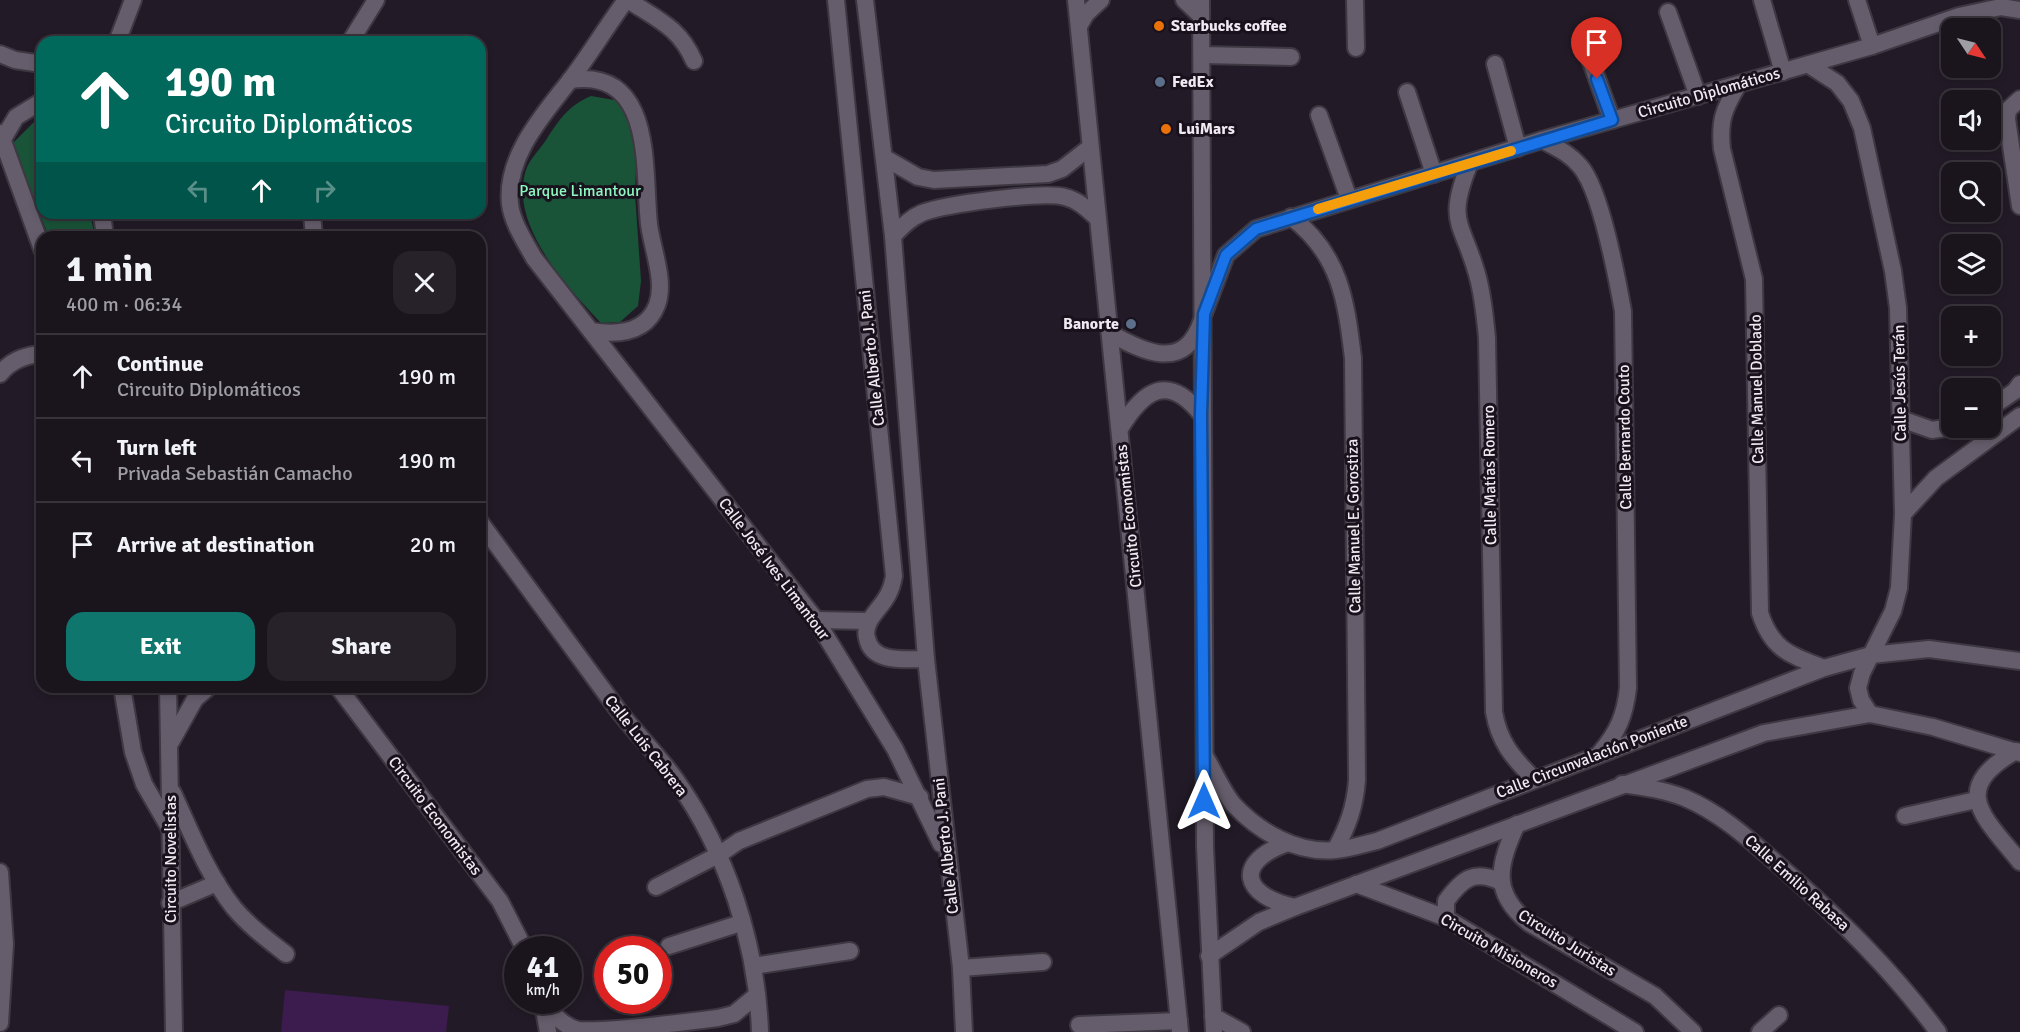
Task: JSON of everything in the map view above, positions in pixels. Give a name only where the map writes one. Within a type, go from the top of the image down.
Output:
[{"type":"street","points":[[120,34],[133,0]]},
{"type":"street","points":[[354,36],[376,0]]},
{"type":"street","points":[[627,0],[678,32],[686,42],[694,61]]},
{"type":"street","name":"Calle José Ives Limantour","points":[[627,0],[570,80],[549,105],[525,144],[513,174],[510,204],[519,230],[534,258],[816,620],[895,749],[947,856]]},
{"type":"street","name":"Calle Alberto J. Pani","points":[[836,0],[894,576],[888,599],[869,621]]},
{"type":"street","name":"Calle Alberto J. Pani","points":[[865,0],[893,236],[926,659],[960,968],[964,1032]]},
{"type":"street","name":"Circuito Economistas","points":[[1076,0],[1089,148],[1120,427],[1180,1026]]},
{"type":"street","points":[[1078,26],[1086,14],[1101,0]]},
{"type":"street","points":[[1184,0],[1201,8],[1204,314],[1201,414],[1204,754],[1209,956],[1214,1024],[1242,1032]]},
{"type":"street","points":[[1355,0],[1356,48]]},
{"type":"street","points":[[1762,0],[1783,72]]},
{"type":"street","points":[[1857,0],[1872,46]]},
{"type":"street","name":"Circuito Diplomáticos","points":[[1204,314],[1226,255],[1256,229],[1349,199],[1469,165],[1542,140],[1872,46],[1956,8],[2001,7],[2020,10]]},
{"type":"street","points":[[1668,12],[1698,96]]},
{"type":"street","points":[[1582,37],[1612,120]]},
{"type":"street","points":[[0,54],[15,60],[36,63]]},
{"type":"street","points":[[1202,55],[1291,57]]},
{"type":"street","points":[[1495,64],[1518,148]]},
{"type":"street","name":"Calle Jesús Terán","points":[[1809,65],[1837,83],[1851,101],[1862,128],[1893,271],[1898,308],[1903,514],[1899,588],[1886,630],[1871,655],[1858,688],[1861,700],[1870,714]]},
{"type":"street","points":[[570,80],[589,77],[605,81],[620,92],[635,110],[641,128],[650,226],[660,290],[657,307],[645,323],[629,332],[591,331]]},
{"type":"street","name":"Calle Manuel Doblado","points":[[1738,85],[1724,110],[1720,128],[1722,148],[1749,253],[1755,288],[1760,613],[1766,630],[1776,645],[1793,656],[1824,668]]},
{"type":"street","points":[[1407,92],[1434,174]]},
{"type":"street","points":[[2020,99],[2008,110],[2007,119],[2020,206]]},
{"type":"street","points":[[36,105],[16,117],[1,136],[36,232]]},
{"type":"street","points":[[1319,115],[1349,199]]},
{"type":"street","name":"Calle Bernardo Couto","points":[[1542,140],[1566,152],[1582,168],[1593,189],[1618,281],[1623,311],[1629,688],[1626,712],[1617,732],[1600,753]]},
{"type":"street","points":[[885,158],[918,177],[934,180],[1048,174],[1062,169],[1089,148]]},
{"type":"street","name":"Calle Matías Romero","points":[[1469,165],[1458,194],[1456,220],[1477,272],[1484,301],[1487,338],[1494,712],[1497,731],[1505,748],[1534,779]]},
{"type":"street","points":[[893,236],[908,222],[940,208],[1046,196],[1066,197],[1084,206],[1096,217]]},
{"type":"street","name":"Calle Manuel E. Gorostiza","points":[[1291,217],[1310,231],[1325,250],[1336,274],[1349,326],[1353,357],[1357,780],[1355,804],[1349,825],[1335,850]]},
{"type":"street","points":[[1110,333],[1143,351],[1169,353],[1191,340],[1204,314]]},
{"type":"street","points":[[0,374],[7,364],[36,354]]},
{"type":"street","points":[[2001,400],[2020,384]]},
{"type":"street","points":[[1120,427],[1136,406],[1155,390],[1163,389],[1183,396],[1201,414]]},
{"type":"street","points":[[1903,514],[1936,478],[2020,416]]},
{"type":"street","points":[[1901,419],[1932,430],[1941,429]]},
{"type":"street","name":"Calle Luis Cabrera","points":[[486,530],[617,709],[676,779],[720,854],[753,966],[759,1032]]},
{"type":"street","points":[[816,620],[869,621],[866,633],[868,644],[880,656],[926,659]]},
{"type":"street","name":"Calle Circunvalación Poniente","points":[[1204,754],[1232,802],[1256,825],[1288,843],[1308,849],[1335,850],[1377,841],[1824,668],[1871,655],[1929,649],[2020,661]]},
{"type":"street","points":[[123,693],[133,752],[144,784],[170,830]]},
{"type":"street","name":"Circuito Novelistas","points":[[168,693],[172,791],[170,903],[174,1032]]},
{"type":"street","points":[[171,743],[195,699],[202,693]]},
{"type":"street","name":"Circuito Economistas","points":[[343,693],[500,901],[518,936]]},
{"type":"street","points":[[1209,956],[1260,922],[1295,907],[1764,733],[1870,714],[1933,727],[2018,752]]},
{"type":"street","points":[[2018,752],[1993,764],[1980,778],[1976,800],[1984,818],[2020,862]]},
{"type":"street","name":"Calle Emilio Rabasa","points":[[1622,784],[1655,788],[1685,798],[1715,814],[1744,835],[1863,943],[1906,988],[1938,1032]]},
{"type":"street","points":[[656,886],[720,854],[739,841],[867,789],[884,787],[920,797]]},
{"type":"street","points":[[172,791],[217,883],[254,929],[286,954]]},
{"type":"street","points":[[1905,816],[1976,800]]},
{"type":"street","points":[[1446,918],[1446,901],[1464,881],[1475,876],[1487,876],[1501,882],[1501,866],[1517,824]]},
{"type":"street","points":[[1288,843],[1266,851],[1257,860],[1251,875],[1253,887],[1262,896],[1275,903],[1295,907]]},
{"type":"street","points":[[0,872],[5,944],[0,1023]]},
{"type":"street","name":"Circuito Juristas","points":[[1501,882],[1512,906],[1529,923],[1655,996],[1693,1032]]},
{"type":"street","points":[[170,903],[217,883]]},
{"type":"street","name":"Circuito Misioneros","points":[[1356,884],[1446,918],[1635,1032]]},
{"type":"street","points":[[672,945],[741,923]]},
{"type":"street","points":[[753,966],[850,951]]},
{"type":"street","points":[[960,968],[1043,962]]},
{"type":"street","points":[[554,1014],[571,1027],[586,1032],[609,1032],[734,1014],[757,995]]},
{"type":"street","points":[[545,1014],[548,1032]]},
{"type":"street","points":[[1760,1032],[1779,1015]]},
{"type":"street","points":[[1080,1024],[1180,1026]]},
{"type":"green space","name":"Parque Limantour","points":[[591,96],[620,101],[638,121],[635,194],[641,281],[638,306],[620,322],[601,323],[572,291],[543,252],[532,231],[525,210],[523,188],[527,167],[565,114],[576,104]]},
{"type":"green space","points":[[36,120],[36,204],[12,144]]},
{"type":"green space","points":[[42,219],[91,219],[94,231],[47,231]]},
{"type":"building","points":[[285,990],[449,1006],[446,1032],[281,1032]]},
{"type":"slow traffic","points":[[1318,209],[1511,151]]},
{"type":"place","name":"Starbucks coffee","points":[[1159,26]]},
{"type":"place","name":"FedEx","points":[[1160,82]]},
{"type":"place","name":"LuiMars","points":[[1166,129]]},
{"type":"place","name":"Banorte","points":[[1131,324]]},
{"type":"route","points":[[1204,801],[1201,414],[1204,314],[1217,273],[1226,255],[1239,241],[1256,229],[1612,120],[1597,79]]}]
